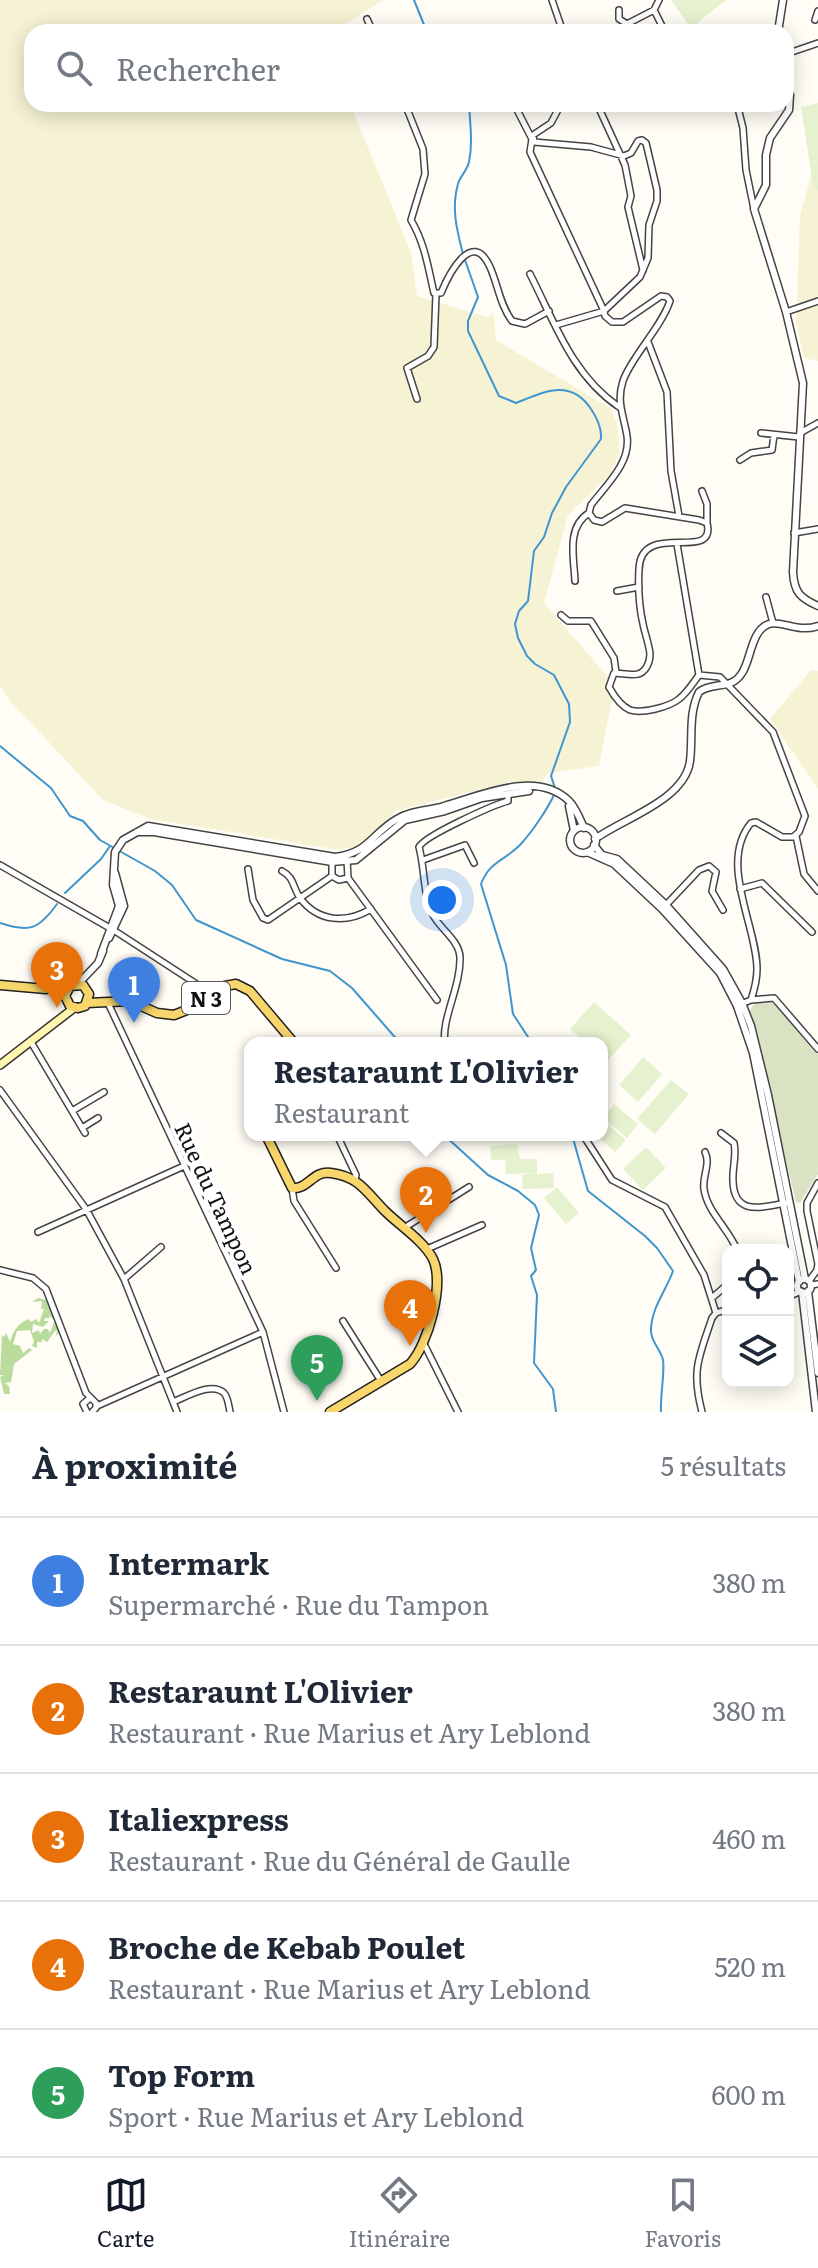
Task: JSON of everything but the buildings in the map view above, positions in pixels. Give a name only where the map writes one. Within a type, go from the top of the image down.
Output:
[{"type":"main road","name":"N 3","points":[[70,1009],[82,1007],[91,1001],[130,1001],[157,1013],[174,1015],[183,1013],[230,984],[243,986],[289,1037]]},
{"type":"main road","points":[[0,985],[74,989],[91,1001]]},
{"type":"main road","points":[[0,1065],[70,1009],[74,989]]},
{"type":"main road","points":[[269,1141],[292,1188],[302,1187],[325,1172],[355,1180],[426,1249],[434,1261],[437,1278],[424,1344],[410,1364],[330,1412]]},
{"type":"street","points":[[552,0],[560,24]]},
{"type":"street","points":[[619,10],[619,19],[627,24],[654,10],[659,0]]},
{"type":"street","points":[[779,24],[783,0]]},
{"type":"street","points":[[654,10],[661,24]]},
{"type":"street","points":[[815,20],[818,11]]},
{"type":"street","points":[[367,19],[369,24]]},
{"type":"street","points":[[794,51],[818,43]]},
{"type":"street","points":[[408,112],[423,149],[425,174],[411,220],[430,262],[436,294],[434,347],[428,356],[407,368],[417,399]]},
{"type":"street","points":[[518,112],[537,144],[591,147],[629,155],[638,141],[644,140],[657,190],[644,271],[604,311],[556,325]]},
{"type":"street","points":[[557,112],[551,123],[535,133],[530,152],[609,320],[617,323],[661,296],[668,298],[669,305],[623,380],[619,407],[627,435],[627,450],[622,464],[574,533],[575,581]]},
{"type":"street","points":[[600,112],[625,165],[629,185],[628,207],[644,271]]},
{"type":"street","points":[[739,112],[754,209],[786,312],[803,383],[794,587],[801,596],[818,606]]},
{"type":"street","points":[[754,209],[766,185],[766,155],[770,138],[788,112]]},
{"type":"street","points":[[436,294],[441,293],[454,265],[464,256],[479,254],[489,265],[501,301],[512,321],[525,324],[549,311]]},
{"type":"street","points":[[530,274],[585,378],[619,407]]},
{"type":"street","points":[[786,312],[818,301]]},
{"type":"street","points":[[648,342],[667,392],[671,471],[679,516]]},
{"type":"street","points":[[761,433],[799,435],[818,423]]},
{"type":"street","points":[[740,460],[751,453],[772,450],[774,435]]},
{"type":"street","points":[[616,672],[638,674],[650,659],[639,587],[639,561],[645,549],[653,544],[698,541],[706,536],[709,530],[707,504],[702,491]]},
{"type":"street","points":[[589,513],[594,520],[602,522],[625,508],[707,523]]},
{"type":"street","points":[[794,533],[818,529]]},
{"type":"street","points":[[561,615],[568,621],[591,621],[614,658],[616,672],[609,682],[611,691],[628,710],[670,705],[680,699],[699,675],[677,544]]},
{"type":"street","points":[[617,591],[639,587]]},
{"type":"street","points":[[766,597],[773,623]]},
{"type":"street","points":[[587,852],[608,829],[658,802],[683,780],[690,762],[691,723],[699,692],[709,686],[729,685],[743,673],[759,632],[773,623],[800,629],[818,626]]},
{"type":"street","points":[[699,675],[714,675],[729,685],[773,732],[805,816],[796,836],[804,874],[818,891]]},
{"type":"street","points":[[74,989],[98,963],[111,928],[119,906],[113,885],[113,866],[118,845],[130,835],[154,832],[340,859],[368,853],[405,820],[482,798],[508,792],[548,790],[562,796],[570,802],[602,855],[617,859],[664,907],[720,973],[740,1005],[806,1286],[818,1373]]},
{"type":"street","points":[[444,1037],[458,988],[460,952],[437,923],[428,903],[419,847],[423,840],[491,806],[508,801],[508,792]]},
{"type":"street","points":[[562,796],[572,814],[572,847],[614,864],[664,907]]},
{"type":"street","points":[[751,1000],[758,972],[740,889],[740,846],[751,823],[763,824],[782,837],[796,836]]},
{"type":"street","points":[[574,831],[608,829]]},
{"type":"street","points":[[423,860],[465,845],[474,863]]},
{"type":"street","points":[[248,869],[253,900],[263,918],[271,920],[332,876],[340,859]]},
{"type":"street","points":[[340,859],[348,878],[437,1000]]},
{"type":"street","points":[[0,865],[111,928],[212,995]]},
{"type":"street","points":[[664,907],[699,870],[709,866],[716,872],[712,891],[723,910]]},
{"type":"street","points":[[282,871],[291,877],[300,898],[316,913],[331,919],[348,920],[371,909]]},
{"type":"street","points":[[332,876],[339,880],[348,878]]},
{"type":"street","points":[[740,889],[762,883],[812,932]]},
{"type":"street","points":[[740,1005],[751,1000],[774,998],[818,1049]]},
{"type":"street","name":"Rue du Tampon","points":[[108,1002],[263,1332],[284,1412]]},
{"type":"street","points":[[31,1042],[84,1131],[98,1118]]},
{"type":"street","points":[[0,1090],[86,1209],[124,1279],[177,1412]]},
{"type":"street","points":[[72,1111],[104,1092]]},
{"type":"street","points":[[721,1133],[734,1143],[733,1182],[743,1205],[749,1208],[788,1202]]},
{"type":"street","points":[[340,1141],[356,1175],[355,1180]]},
{"type":"street","points":[[587,1141],[612,1180],[665,1207],[698,1263],[716,1313],[695,1368],[695,1389],[702,1412]]},
{"type":"street","points":[[705,1152],[708,1158],[703,1186],[706,1197],[733,1244]]},
{"type":"street","points":[[38,1232],[184,1166]]},
{"type":"street","points":[[816,1412],[806,1286],[818,1264],[807,1203],[818,1183]]},
{"type":"street","points":[[403,1229],[469,1187]]},
{"type":"street","points":[[292,1188],[294,1201],[336,1268]]},
{"type":"street","points":[[426,1249],[482,1225]]},
{"type":"street","points":[[124,1279],[161,1247]]},
{"type":"street","points":[[0,1270],[33,1278],[46,1289],[92,1405],[263,1332]]},
{"type":"street","points":[[712,1298],[722,1289]]},
{"type":"street","points":[[716,1313],[722,1311]]},
{"type":"street","points":[[343,1321],[381,1381]]},
{"type":"street","points":[[424,1344],[458,1412]]},
{"type":"street","points":[[173,1402],[204,1390],[220,1391],[226,1395],[230,1412]]},
{"type":"shaded area","points":[[0,0],[383,0],[346,24],[24,24],[24,112],[353,112],[411,252],[417,296],[487,317],[494,314],[496,340],[610,408],[617,422],[620,453],[610,474],[568,515],[544,603],[615,685],[599,766],[548,773],[539,785],[509,782],[395,811],[377,834],[360,845],[339,850],[151,819],[103,800],[10,701],[0,686]]},
{"type":"shaded area","points":[[818,150],[818,361],[804,358],[796,323],[800,216]]},
{"type":"shaded area","points":[[811,670],[818,671],[818,789],[770,719]]},
{"type":"green space","points":[[671,0],[726,0],[696,24],[688,24]]},
{"type":"green space","points":[[818,103],[818,190],[814,191],[801,107]]},
{"type":"green space","points":[[767,1000],[778,1005],[818,1055],[818,1174],[800,1203],[796,1202],[750,1010],[754,1004]]},
{"type":"green space","points":[[594,1002],[631,1035],[608,1060],[608,1037],[580,1037],[570,1029]]},
{"type":"green space","points":[[643,1057],[662,1074],[638,1102],[619,1085]]},
{"type":"green space","points":[[671,1080],[689,1094],[655,1134],[637,1119]]},
{"type":"green space","points":[[614,1104],[638,1124],[627,1138],[608,1122],[608,1112]]},
{"type":"green space","points":[[608,1124],[626,1140],[615,1152],[603,1141],[608,1141]]},
{"type":"green space","points":[[517,1144],[520,1159],[537,1159],[537,1174],[553,1173],[554,1188],[523,1189],[522,1175],[535,1173],[506,1174],[505,1160],[491,1160],[490,1146]]},
{"type":"green space","points":[[646,1147],[666,1168],[643,1190],[623,1169]]},
{"type":"green space","points":[[557,1187],[579,1213],[566,1224],[544,1198]]},
{"type":"green space","points":[[38,1298],[47,1300],[54,1317],[49,1315],[50,1318],[45,1318],[44,1321],[49,1321],[43,1327],[33,1324],[32,1333],[39,1330],[40,1334],[48,1329],[50,1333],[54,1322],[59,1333],[56,1336],[55,1331],[47,1342],[42,1339],[42,1342],[37,1342],[37,1348],[32,1346],[34,1342],[30,1330],[17,1331],[13,1344],[20,1346],[23,1353],[29,1348],[32,1350],[14,1364],[11,1382],[5,1383],[9,1386],[10,1394],[4,1394],[0,1377],[4,1375],[0,1375],[2,1335],[4,1337],[6,1333],[10,1342],[21,1323],[36,1319],[39,1323],[44,1309],[41,1309],[42,1301],[32,1302]]},
{"type":"waterway","points":[[414,0],[424,24]]},
{"type":"waterway","points":[[463,254],[455,202],[458,184],[470,155],[470,112]]},
{"type":"waterway","points":[[465,260],[478,297],[468,321],[468,331],[499,396],[516,403],[556,390],[574,393],[591,409],[601,431],[601,439],[566,487],[544,537],[534,551],[528,601],[519,611],[515,624],[527,656],[554,675],[569,704],[570,722],[551,776],[555,788]]},
{"type":"waterway","points":[[0,746],[51,788],[70,816],[83,821],[100,840],[155,871],[172,885],[196,920],[282,959],[330,971],[352,988],[395,1037]]},
{"type":"waterway","points":[[528,1037],[513,1014],[506,965],[481,884],[493,866],[525,840],[555,793]]},
{"type":"waterway","points":[[65,893],[101,859],[110,846]]},
{"type":"waterway","points":[[0,923],[19,928],[33,927],[45,919],[57,904]]},
{"type":"waterway","points":[[451,1141],[488,1175],[518,1191],[535,1205],[539,1215],[531,1248],[536,1270],[531,1276],[537,1295],[534,1363],[553,1389],[556,1412]]},
{"type":"waterway","points":[[574,1141],[588,1191],[645,1236],[673,1271],[652,1323],[651,1335],[663,1360],[661,1412]]},
{"type":"place","name":"Italiexpress","points":[[57,1008]]},
{"type":"place","name":"Intermark","points":[[134,1023]]},
{"type":"place","name":"Restaraunt L'Olivier","points":[[426,1233]]},
{"type":"place","name":"Broche de Kebab Poulet","points":[[410,1346]]},
{"type":"place","name":"Top Form","points":[[317,1401]]}]
